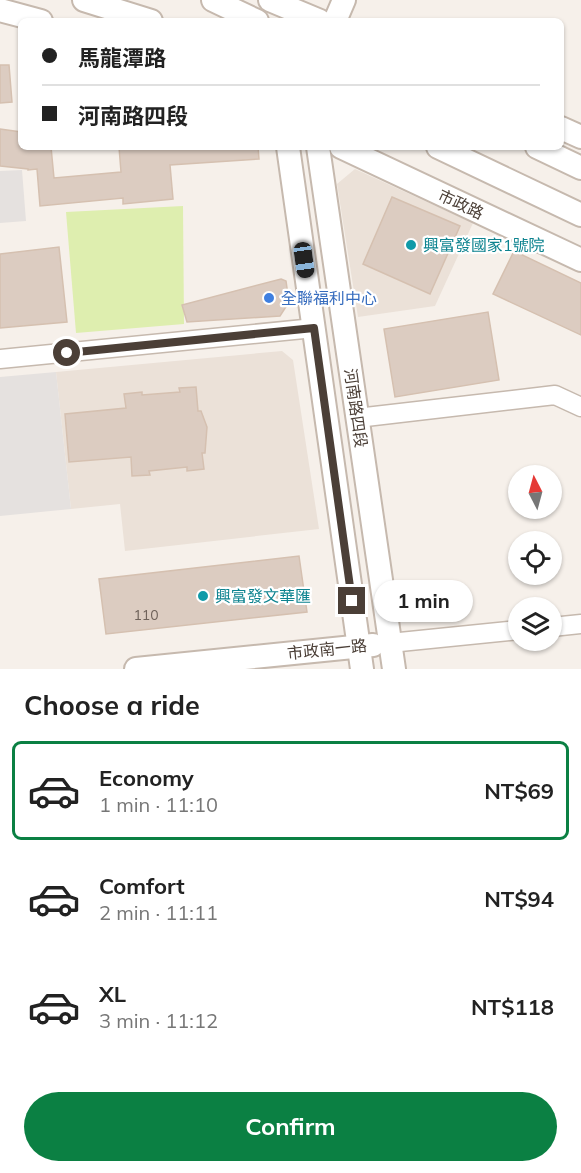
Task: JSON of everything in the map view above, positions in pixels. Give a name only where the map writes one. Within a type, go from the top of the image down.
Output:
[{"type":"street","points":[[84,0],[141,18]]},
{"type":"street","points":[[213,0],[251,18]]},
{"type":"street","points":[[270,0],[314,15]]},
{"type":"street","points":[[335,18],[344,0]]},
{"type":"street","points":[[0,10],[30,18]]},
{"type":"street","points":[[564,129],[581,137]]},
{"type":"street","name":"河南路四段","points":[[288,150],[362,669]]},
{"type":"street","name":"河南路四段","points":[[318,150],[394,669]]},
{"type":"street","name":"市政路","points":[[347,150],[581,260]]},
{"type":"street","points":[[444,150],[581,215]]},
{"type":"street","points":[[543,150],[581,168]]},
{"type":"street","points":[[0,359],[314,328]]},
{"type":"street","points":[[357,418],[555,394],[581,407]]},
{"type":"street","points":[[562,626],[581,624]]},
{"type":"street","name":"市政南一路","points":[[136,669],[508,631]]},
{"type":"shaded area","name":"興富發國家1號院","points":[[355,169],[473,223],[435,306],[358,317],[337,184]]},
{"type":"shaded area","points":[[22,170],[26,221],[0,223],[0,171]]},
{"type":"shaded area","points":[[282,351],[293,360],[319,529],[125,551],[120,504],[71,509],[56,372]]},
{"type":"shaded area","points":[[56,372],[71,509],[0,516],[0,377]]},
{"type":"green space","points":[[183,206],[184,324],[76,333],[66,212]]},
{"type":"building","points":[[0,65],[9,65],[12,102],[0,103]]},
{"type":"building","points":[[0,129],[18,132],[18,150],[51,150],[54,178],[121,172],[119,150],[258,150],[259,159],[170,165],[173,199],[123,204],[123,198],[40,206],[37,169],[0,166]]},
{"type":"building","name":"興富發國家1號院","points":[[392,197],[460,226],[430,294],[363,264]]},
{"type":"building","points":[[59,247],[67,322],[0,328],[0,254]]},
{"type":"building","points":[[514,251],[581,283],[581,335],[493,294]]},
{"type":"building","points":[[281,279],[286,281],[289,302],[280,316],[187,322],[182,305]]},
{"type":"building","points":[[488,312],[499,380],[395,397],[384,329]]},
{"type":"building","points":[[196,387],[198,411],[201,411],[207,427],[205,453],[202,453],[204,469],[187,471],[187,467],[149,471],[150,475],[132,476],[131,457],[69,462],[65,414],[126,408],[124,394],[180,392],[179,388]]},
{"type":"building","name":"興富發文華匯","points":[[299,556],[307,612],[106,634],[99,579]]},
{"type":"place","name":"興富發國家1號院","points":[[411,245]]},
{"type":"place","name":"全聯福利中心","points":[[269,298]]},
{"type":"place","name":"興富發文華匯","points":[[203,596]]},
{"type":"route","points":[[67,353],[314,328],[352,601]]}]
